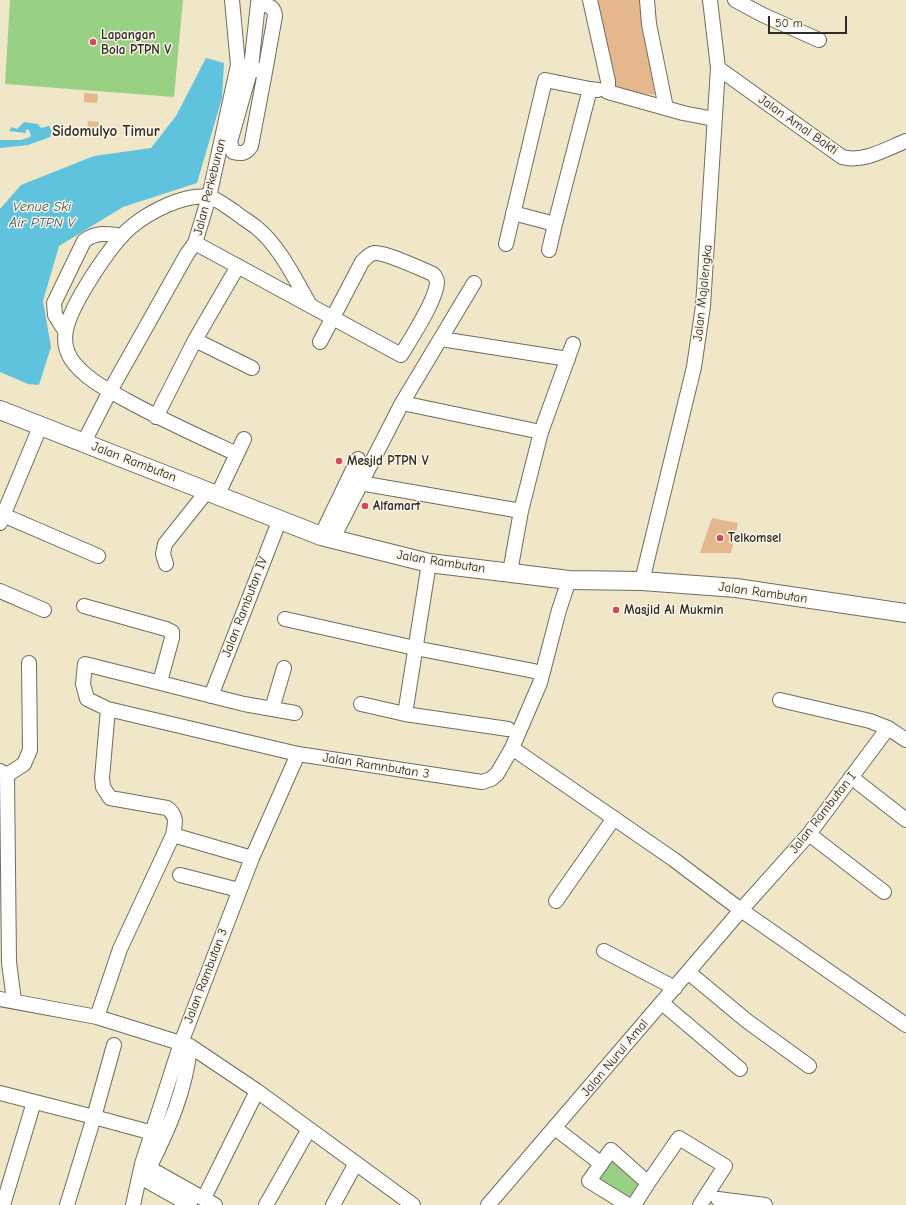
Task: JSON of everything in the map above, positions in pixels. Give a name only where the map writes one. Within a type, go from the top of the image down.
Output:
[{"type":"main road","name":"Jalan Rambutan","points":[[0,410],[40,427],[84,442],[213,492],[326,538],[429,563],[569,580],[642,581],[736,588],[906,613]]},
{"type":"street","name":"Jalan Perkebunan","points":[[84,442],[110,391],[187,254],[195,243],[244,67],[232,0]]},
{"type":"street","points":[[590,0],[608,81],[608,92]]},
{"type":"street","points":[[647,0],[649,24],[666,108]]},
{"type":"street","name":"Jalan Majalengka","points":[[642,581],[699,338],[708,257],[714,119],[718,68],[710,0]]},
{"type":"street","points":[[735,0],[763,15],[819,40]]},
{"type":"street","points":[[253,2],[270,6],[274,10],[275,16],[251,146],[248,151],[243,154],[233,152],[230,142],[244,67],[253,2]]},
{"type":"street","points":[[244,67],[264,72]]},
{"type":"street","name":"Jalan Amal Bakti","points":[[718,68],[842,156],[849,158],[863,158],[906,141]]},
{"type":"street","points":[[506,244],[545,80],[608,92],[714,119]]},
{"type":"street","points":[[549,250],[590,89]]},
{"type":"street","points":[[237,454],[156,417],[80,372],[66,350],[65,331],[70,316],[95,272],[122,236],[143,217],[169,204],[188,198],[209,197],[224,205],[258,229],[284,260],[310,305]]},
{"type":"street","points":[[513,213],[555,224]]},
{"type":"street","points":[[65,331],[55,315],[54,303],[84,241],[91,235],[110,234],[122,236]]},
{"type":"street","points":[[195,243],[333,317],[401,355],[426,312],[437,282],[433,274],[384,255],[373,253],[362,262],[333,317],[320,342]]},
{"type":"street","points":[[156,417],[195,340],[238,266]]},
{"type":"street","points":[[326,538],[360,483],[402,403],[474,283]]},
{"type":"street","points":[[441,339],[568,359]]},
{"type":"street","points":[[195,340],[252,368]]},
{"type":"street","points":[[510,572],[521,510],[541,432],[573,344]]},
{"type":"street","points":[[402,403],[541,432]]},
{"type":"street","points":[[40,427],[1,519],[98,556]]},
{"type":"street","points":[[166,564],[162,554],[165,544],[213,492],[237,454],[244,439]]},
{"type":"street","points":[[326,538],[358,459]]},
{"type":"street","points":[[360,483],[521,510]]},
{"type":"street","name":"Jalan Rambutan IV","points":[[211,696],[280,519]]},
{"type":"street","points":[[405,714],[429,563]]},
{"type":"street","name":"Jalan Ramnbutan 3","points":[[160,682],[84,664],[83,684],[87,699],[108,709],[298,754],[476,782],[487,780],[494,777],[512,748],[540,683],[559,610],[569,580]]},
{"type":"street","points":[[0,591],[44,610]]},
{"type":"street","points":[[84,606],[172,632],[172,638],[160,682],[211,696],[294,713]]},
{"type":"street","points":[[285,620],[415,648],[534,671]]},
{"type":"street","points":[[29,663],[30,750],[24,764],[3,773],[9,962],[7,1000],[97,1017],[186,1044],[257,1091],[356,1163],[409,1204]]},
{"type":"street","points":[[272,709],[284,668]]},
{"type":"street","points":[[780,700],[870,721],[888,728],[906,740]]},
{"type":"street","points":[[361,704],[405,714],[508,729]]},
{"type":"street","points":[[97,1017],[120,949],[173,835],[176,818],[167,808],[110,798],[106,793],[102,778],[108,709]]},
{"type":"street","name":"Jalan Rambutan I","points":[[741,910],[809,834],[888,728]]},
{"type":"street","points":[[512,748],[674,859],[741,910],[906,1025]]},
{"type":"street","name":"Jalan Rambutan 3","points":[[133,1205],[153,1133],[186,1044],[239,890],[298,754]]},
{"type":"street","points":[[851,777],[906,820]]},
{"type":"street","points":[[556,901],[614,818]]},
{"type":"street","points":[[809,834],[884,892]]},
{"type":"street","points":[[173,835],[252,858]]},
{"type":"street","points":[[180,875],[239,890]]},
{"type":"street","name":"Jalan Nurul Amal","points":[[488,1205],[741,910]]},
{"type":"street","points":[[604,951],[675,988]]},
{"type":"street","points":[[688,972],[747,1021],[809,1066]]},
{"type":"street","points":[[662,1003],[740,1069]]},
{"type":"street","points":[[144,1169],[178,1104],[188,1064],[186,1044]]},
{"type":"street","points":[[67,1205],[114,1045]]},
{"type":"street","points":[[144,1169],[210,1202],[257,1091]]},
{"type":"street","points":[[0,1093],[153,1133]]},
{"type":"street","points":[[4,1205],[34,1102]]},
{"type":"street","points":[[555,1128],[600,1164]]},
{"type":"street","points":[[266,1205],[309,1129]]},
{"type":"street","points":[[634,1205],[679,1138],[725,1166],[700,1205]]},
{"type":"street","points":[[628,1205],[589,1180],[611,1150],[648,1183]]},
{"type":"street","points":[[333,1205],[356,1163]]},
{"type":"street","points":[[144,1169],[190,1205]]},
{"type":"street","points":[[718,1199],[764,1205]]},
{"type":"green space","name":"Lapangan Bola PTPN V","points":[[10,0],[183,0],[174,97],[5,84]]},
{"type":"green space","points":[[613,1161],[641,1187],[631,1200],[598,1179]]},
{"type":"water","name":"Venue Ski Air PTPN V","points":[[206,58],[224,63],[222,98],[197,183],[123,207],[59,246],[43,301],[51,347],[39,385],[28,384],[0,372],[0,209],[21,185],[94,156],[151,148],[176,116]]},
{"type":"water","points":[[24,122],[38,124],[41,128],[49,126],[52,132],[50,137],[28,145],[0,148],[0,140],[21,140],[30,137],[31,135],[28,129],[26,130],[26,133],[9,131],[12,127],[17,129]]},
{"type":"building","points":[[598,0],[641,0],[655,95],[615,90]]},
{"type":"building","points":[[84,93],[98,94],[97,103],[84,102]]},
{"type":"building","points":[[88,121],[99,122],[98,131],[87,131]]},
{"type":"building","name":"Telkomsel","points":[[712,518],[738,523],[731,553],[700,553]]},
{"type":"place","name":"Lapangan Bola PTPN V","points":[[93,42]]},
{"type":"place","name":"Mesjid PTPN V","points":[[339,461]]},
{"type":"place","name":"Alfamart","points":[[365,506]]},
{"type":"place","name":"Telkomsel","points":[[720,538]]},
{"type":"place","name":"Masjid Al Mukmin","points":[[616,610]]},
{"type":"district","name":"Sidomulyo Timur","points":[[106,132]]}]
